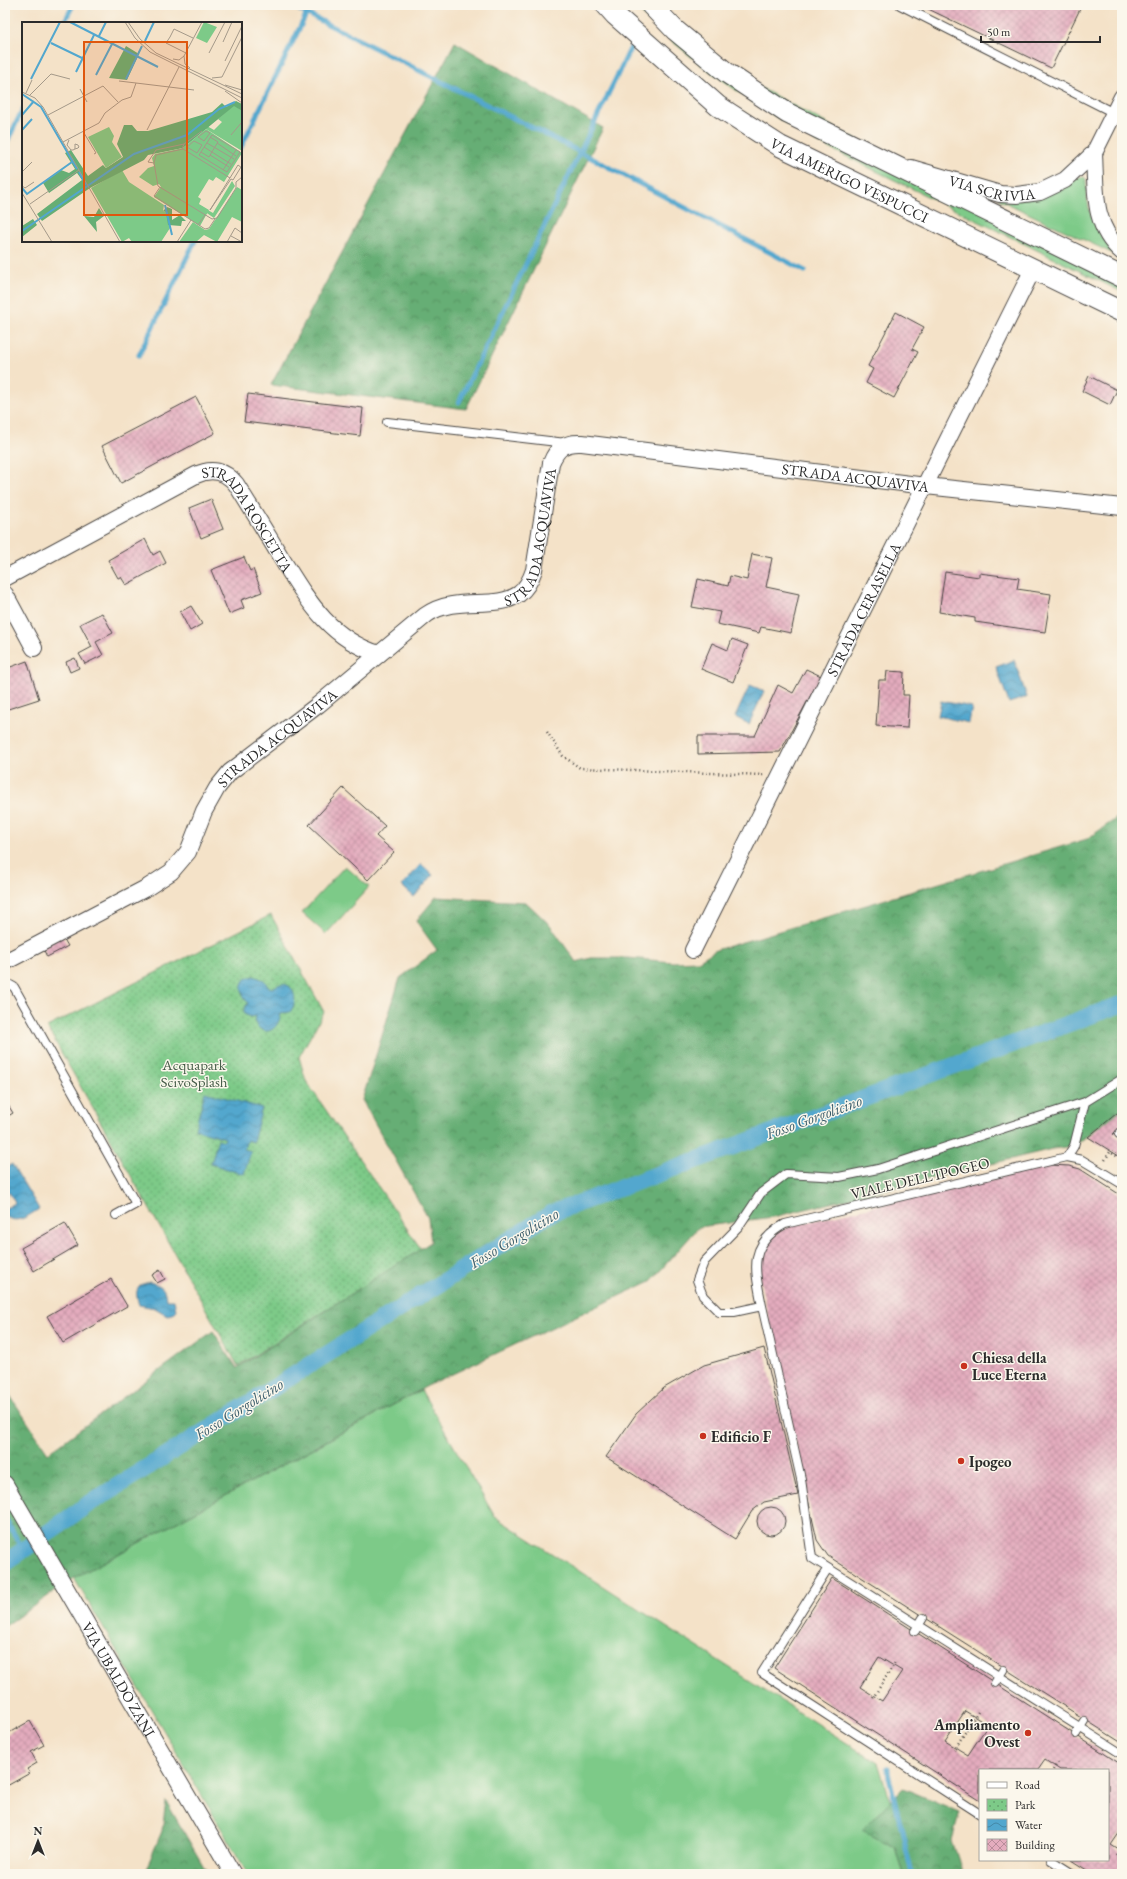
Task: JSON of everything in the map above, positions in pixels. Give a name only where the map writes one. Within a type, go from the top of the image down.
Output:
[{"type":"street","name":"VIA AMERIGO VESPUCCI","points":[[606,5],[615,15],[718,106],[780,146],[1122,312]]},
{"type":"street","name":"VIA AMERIGO VESPUCCI","points":[[651,5],[675,30],[727,73],[787,113],[879,160],[1122,277]]},
{"type":"street","name":"VIA SCRIVIA","points":[[879,160],[932,173],[1000,194],[1017,195],[1040,192],[1065,180],[1094,153],[1122,97]]},
{"type":"street","name":"VIA SCRIVIA","points":[[1094,153],[1097,211],[1104,231],[1122,252]]},
{"type":"street","name":"STRADA CERASELLA","points":[[693,950],[1033,269]]},
{"type":"street","name":"STRADA ACQUAVIVA","points":[[5,962],[148,887],[172,872],[188,852],[204,811],[217,788],[230,772],[318,705],[414,624],[440,607],[463,602],[499,600],[513,597],[523,591],[530,581],[534,570],[551,463],[558,449],[570,443],[590,444],[926,486],[1122,507]]},
{"type":"street","name":"STRADA ROSCETTA","points":[[5,578],[196,475],[208,471],[219,471],[229,476],[236,484],[309,602],[332,628],[362,649],[379,654]]},
{"type":"street","points":[[5,594],[34,648]]},
{"type":"street","name":"VIA UBALDO ZANI","points":[[5,1484],[233,1874]]},
{"type":"lane","points":[[900,5],[1114,113]]},
{"type":"lane","points":[[387,422],[570,443]]},
{"type":"lane","points":[[5,982],[14,987],[136,1204],[116,1215]]},
{"type":"lane","points":[[762,1306],[734,1312],[719,1312],[703,1296],[697,1280],[704,1262],[739,1226],[761,1193],[786,1174],[839,1177],[878,1169],[1085,1102],[1122,1079]]},
{"type":"lane","points":[[1067,1157],[1074,1146],[1085,1102]]},
{"type":"lane","points":[[1122,1131],[1119,1134],[1122,1136]]},
{"type":"lane","name":"VIALE DELL'IPOGEO","points":[[828,1568],[812,1558],[801,1479],[756,1278],[754,1264],[758,1251],[772,1231],[785,1224],[1067,1157],[1082,1160],[1122,1184]]},
{"type":"lane","points":[[979,1813],[762,1673],[828,1568],[919,1625],[1002,1673],[1122,1754]]},
{"type":"lane","points":[[995,1683],[1002,1673]]},
{"type":"lane","points":[[1054,1861],[1073,1874]]},
{"type":"path","points":[[547,732],[563,756],[580,768],[780,776]]},
{"type":"path","points":[[1099,1170],[1110,1152],[1122,1159]]},
{"type":"path","points":[[874,1698],[896,1661]]},
{"type":"path","points":[[954,1750],[978,1712]]},
{"type":"path","points":[[1054,1769],[1058,1762]]},
{"type":"path","points":[[1117,1856],[1122,1848]]},
{"type":"green space","points":[[633,5],[644,5],[700,55],[1122,283],[1122,292],[815,141],[720,79],[675,44]]},
{"type":"green space","points":[[455,42],[603,128],[466,409],[271,385]]},
{"type":"green space","points":[[1078,177],[1084,177],[1086,179],[1090,213],[1098,231],[1120,257],[998,199]]},
{"type":"green space","points":[[1122,816],[1122,1109],[1074,1146],[1052,1149],[773,1217],[699,1227],[651,1281],[431,1384],[74,1578],[5,1626],[5,1388],[48,1453],[213,1331],[237,1368],[431,1242],[428,1218],[362,1100],[400,978],[437,950],[416,921],[436,897],[526,902],[551,926],[576,962],[591,958],[628,958],[673,962],[698,961],[716,950],[1087,839]]},
{"type":"green space","points":[[345,866],[369,887],[326,934],[302,913]]},
{"type":"green space","name":"Acquapark ScivoSplash","points":[[271,915],[324,1012],[299,1057],[306,1081],[421,1249],[238,1366],[47,1027]]},
{"type":"green space","points":[[421,1390],[495,1517],[878,1763],[891,1801],[862,1830],[895,1847],[903,1874],[248,1874],[74,1578]]},
{"type":"green space","points":[[903,1788],[960,1812],[952,1840],[963,1874],[903,1874],[895,1847],[862,1830]]},
{"type":"green space","points":[[166,1801],[208,1874],[144,1874],[162,1831]]},
{"type":"water","points":[[1014,660],[1027,697],[1009,703],[996,667]]},
{"type":"water","points":[[750,685],[764,691],[749,724],[735,717]]},
{"type":"water","points":[[941,701],[972,707],[969,723],[938,716]]},
{"type":"water","points":[[421,864],[433,875],[414,897],[402,886]]},
{"type":"water","points":[[254,976],[264,980],[268,987],[273,988],[284,984],[289,986],[294,994],[295,1000],[290,1012],[281,1013],[278,1024],[271,1030],[267,1031],[259,1028],[255,1023],[256,1016],[250,1017],[244,1014],[244,1009],[248,1003],[243,994],[242,985],[245,979]]},
{"type":"water","points":[[205,1092],[262,1108],[253,1142],[247,1140],[244,1149],[251,1151],[244,1174],[211,1164],[218,1139],[224,1141],[225,1138],[195,1129]]},
{"type":"water","points":[[12,1164],[39,1209],[27,1217],[18,1220],[9,1219],[5,1216],[5,1207],[6,1208],[15,1203],[9,1192],[5,1197],[5,1191],[8,1189],[5,1184],[5,1168]]},
{"type":"water","points":[[150,1282],[164,1290],[166,1300],[174,1300],[176,1310],[172,1314],[167,1315],[155,1308],[139,1305],[137,1290],[141,1285]]},
{"type":"building","points":[[920,5],[1082,5],[1051,68]]},
{"type":"building","points":[[896,312],[924,327],[912,349],[918,352],[894,398],[866,383],[873,369],[868,366]]},
{"type":"building","points":[[1089,376],[1117,390],[1110,405],[1082,391]]},
{"type":"building","points":[[248,394],[363,408],[360,436],[244,422]]},
{"type":"building","points":[[196,397],[215,433],[121,483],[102,446]]},
{"type":"building","points":[[211,499],[223,529],[201,538],[189,508]]},
{"type":"building","points":[[145,539],[153,555],[160,551],[166,563],[126,585],[121,577],[118,578],[108,560]]},
{"type":"building","points":[[752,554],[772,558],[766,587],[799,594],[791,633],[761,627],[759,633],[717,624],[720,612],[692,607],[698,579],[728,586],[730,576],[747,580]]},
{"type":"building","points":[[244,557],[250,571],[253,569],[262,592],[241,600],[244,608],[229,614],[211,570]]},
{"type":"building","points":[[945,572],[979,577],[979,573],[1019,578],[1017,589],[1051,594],[1045,632],[975,622],[975,618],[939,612]]},
{"type":"building","points":[[191,606],[202,624],[190,631],[180,612]]},
{"type":"building","points":[[102,613],[113,633],[96,642],[103,655],[85,664],[79,654],[92,647],[80,624]]},
{"type":"building","points":[[732,639],[748,645],[733,682],[701,669],[712,643],[728,650]]},
{"type":"building","points":[[75,658],[79,668],[70,672],[66,662]]},
{"type":"building","points":[[27,661],[39,699],[5,710],[5,669]]},
{"type":"building","points":[[806,669],[821,676],[780,752],[698,754],[698,736],[755,736],[778,685],[793,693]]},
{"type":"building","points":[[887,671],[904,672],[903,695],[909,695],[907,728],[876,726],[879,680],[886,680]]},
{"type":"building","points":[[343,788],[385,826],[376,836],[394,852],[368,880],[309,825]]},
{"type":"building","points":[[62,936],[68,946],[47,957],[42,946]]},
{"type":"building","points":[[5,1100],[13,1113],[5,1118]]},
{"type":"building","points":[[1122,1109],[1122,1127],[1113,1134],[1122,1140],[1122,1158],[1088,1137]]},
{"type":"building","name":"Ipogeo","points":[[1050,1165],[1069,1166],[1080,1169],[1122,1196],[1122,1743],[828,1556],[817,1540],[758,1271],[761,1250],[777,1232],[790,1226]]},
{"type":"building","points":[[65,1223],[78,1245],[34,1271],[21,1248]]},
{"type":"building","points":[[160,1270],[165,1279],[157,1283],[152,1275]]},
{"type":"building","points":[[111,1279],[127,1306],[63,1343],[47,1316]]},
{"type":"building","name":"Edificio F","points":[[764,1348],[798,1495],[764,1502],[752,1511],[735,1539],[606,1457],[636,1414],[664,1388],[704,1365]]},
{"type":"building","points":[[771,1507],[781,1511],[785,1521],[781,1531],[771,1535],[761,1531],[757,1521],[761,1511]]},
{"type":"building","name":"Ampliamento Ovest","points":[[832,1578],[1122,1765],[1122,1829],[1111,1845],[1122,1852],[1122,1874],[1093,1874],[1073,1861],[1109,1861],[1109,1769],[1058,1769],[1045,1760],[1039,1769],[979,1769],[979,1800],[774,1668]],"holes":[[[879,1657],[902,1671],[882,1701],[860,1687]],[[965,1711],[988,1725],[968,1755],[945,1741]]]},
{"type":"building","points":[[30,1721],[44,1745],[31,1752],[37,1763],[27,1769],[30,1773],[5,1787],[5,1735]]},
{"type":"waterway","points":[[64,22],[73,5]]},
{"type":"waterway","points":[[290,5],[580,152],[805,271]]},
{"type":"waterway","points":[[242,145],[307,13]]},
{"type":"waterway","points":[[459,402],[632,45]]},
{"type":"waterway","points":[[5,146],[22,111]]},
{"type":"waterway","points":[[139,355],[195,242]]},
{"type":"waterway","name":"Fosso Gorgolicino","points":[[5,1563],[87,1505],[552,1213],[1122,1004]]},
{"type":"waterway","points":[[5,1518],[23,1550]]},
{"type":"waterway","points":[[887,1768],[912,1874]]},
{"type":"place","name":"Chiesa della Luce Eterna","points":[[964,1366]]},
{"type":"place","name":"Edificio F","points":[[703,1436]]},
{"type":"place","name":"Ipogeo","points":[[961,1461]]},
{"type":"place","name":"Ampliamento Ovest","points":[[1028,1733]]}]
